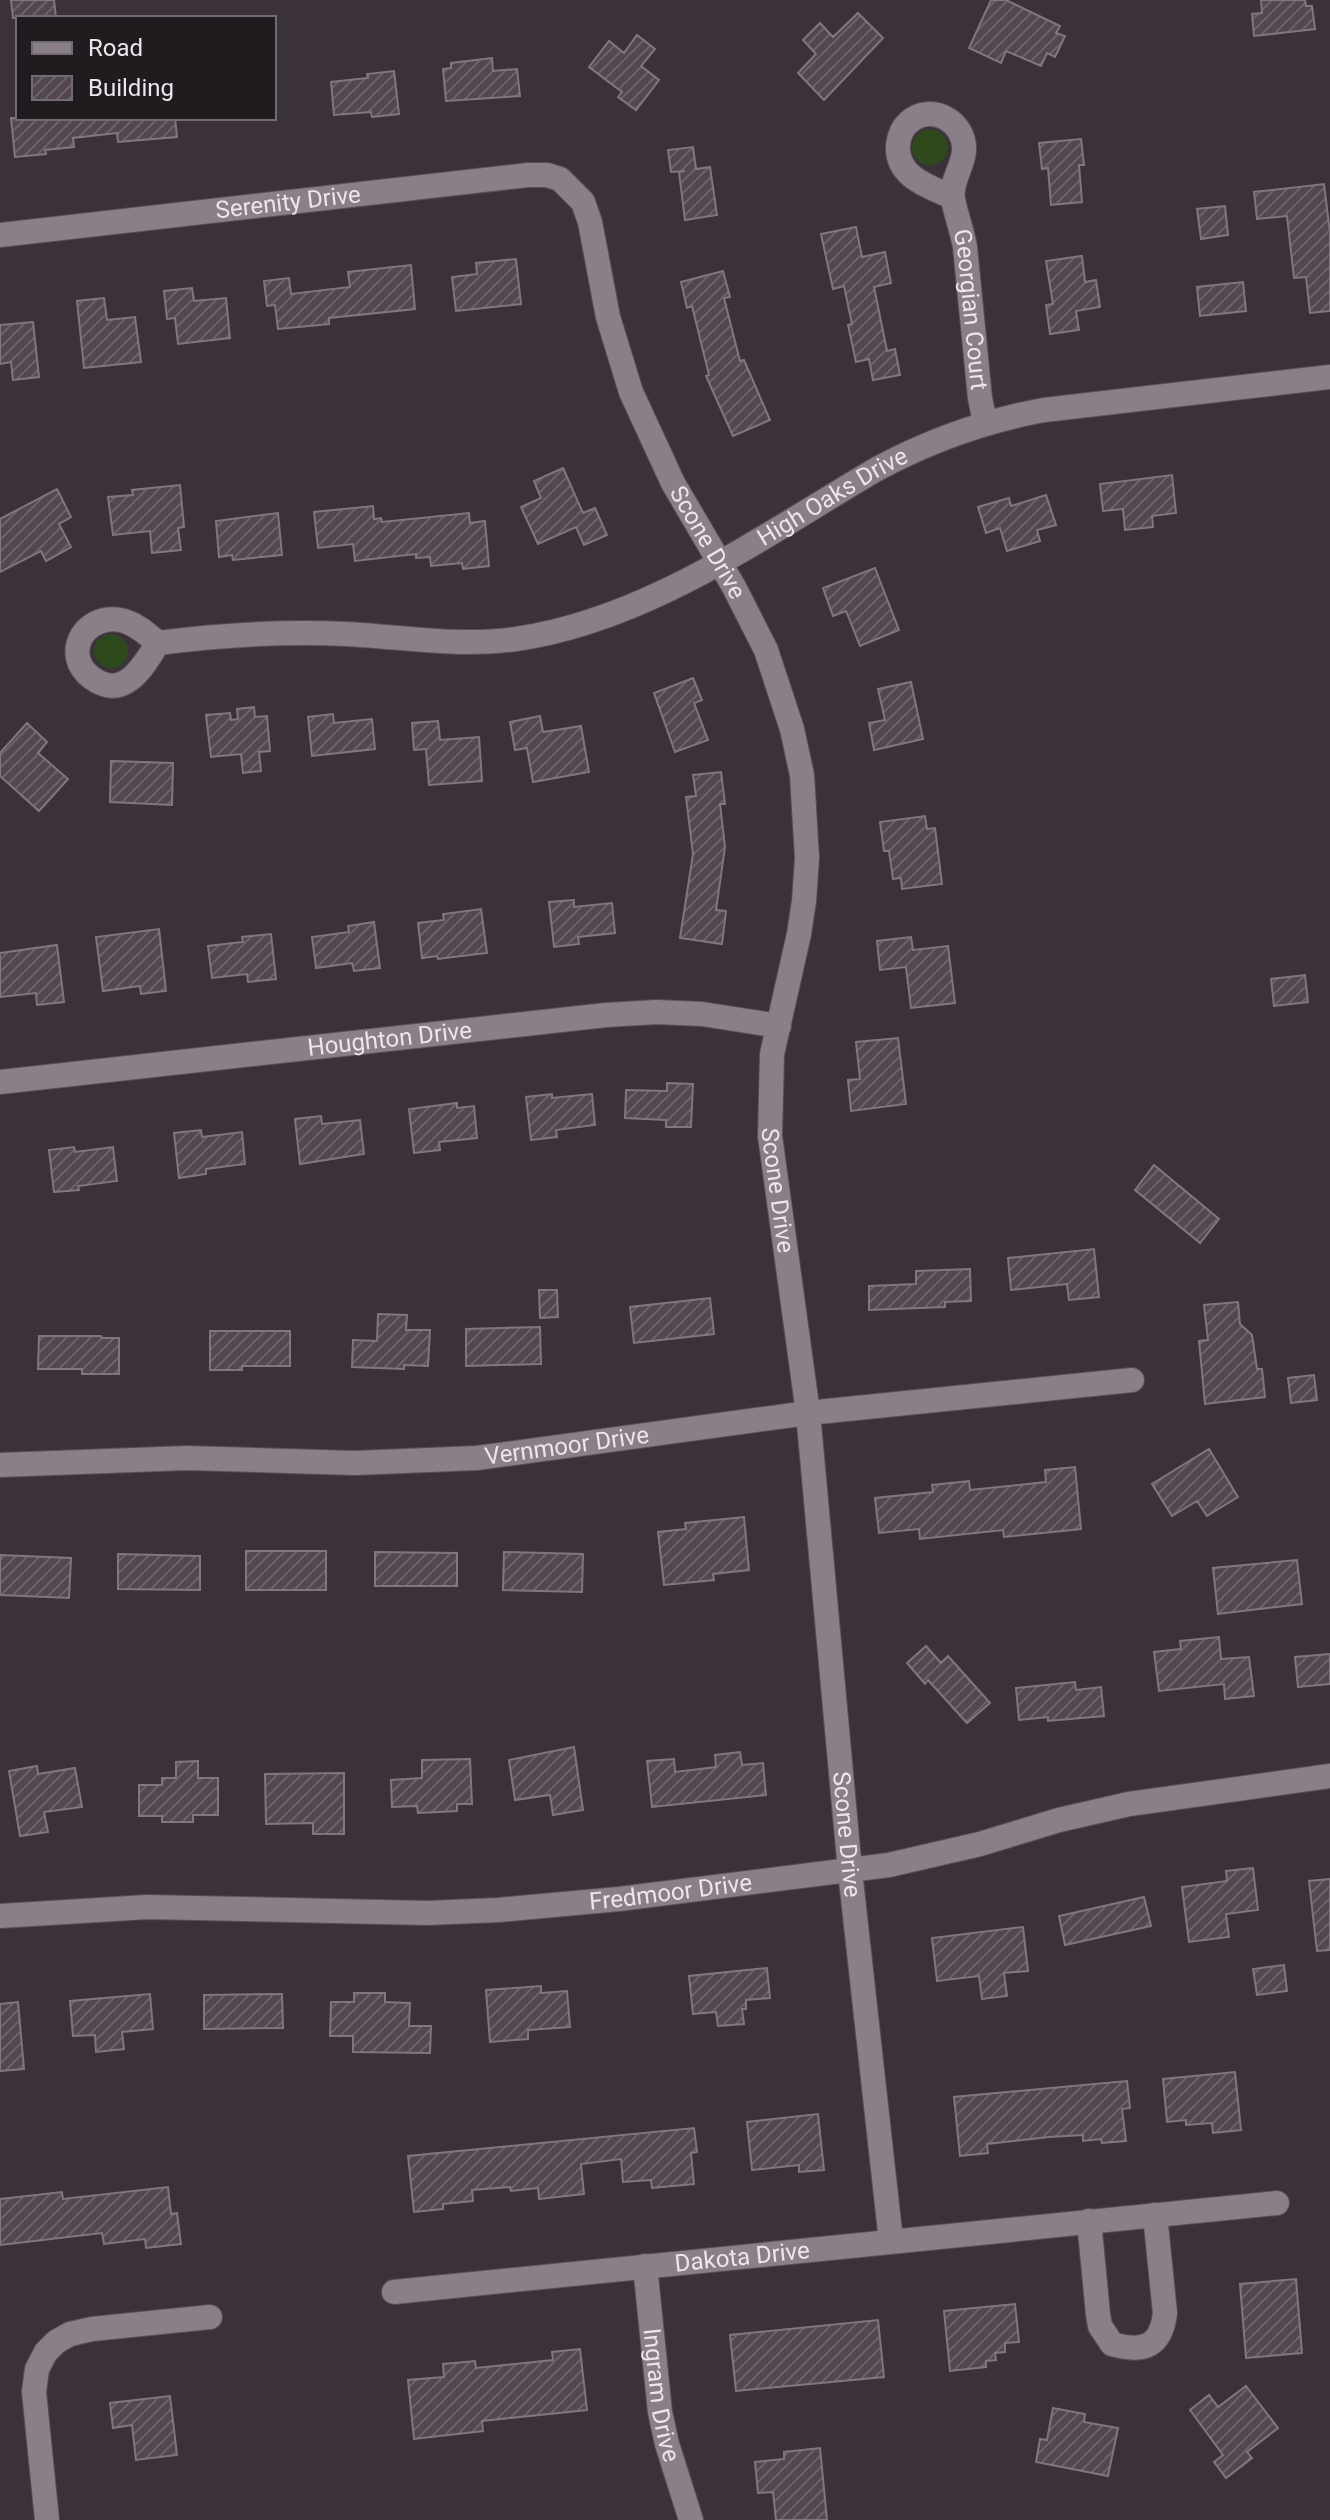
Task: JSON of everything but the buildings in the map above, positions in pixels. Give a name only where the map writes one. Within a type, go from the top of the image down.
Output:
[{"type":"street","name":"Serenity Drive","points":[[0,235],[528,175],[547,175],[560,179],[571,188]]},
{"type":"street","name":"Scone Drive","points":[[571,188],[583,202],[590,222],[608,317],[631,392],[673,483],[766,650],[792,729],[802,775],[807,845],[804,901],[772,1054],[770,1136],[808,1413],[850,1871],[891,2241]]},
{"type":"street","name":"Georgian Court","points":[[952,197],[962,227],[985,423]]},
{"type":"street","name":"High Oaks Drive","points":[[158,643],[284,632],[449,642],[514,639],[582,625],[653,598],[905,454],[985,423],[1080,405],[1330,377]]},
{"type":"street","name":"Houghton Drive","points":[[0,1082],[606,1015],[657,1012],[702,1014],[779,1026]]},
{"type":"street","name":"Vernmoor Drive","points":[[0,1465],[187,1458],[355,1463],[477,1458],[808,1413],[1132,1380]]},
{"type":"street","name":"Fredmoor Drive","points":[[0,1916],[147,1907],[357,1913],[484,1911],[634,1897],[850,1871],[933,1856],[1129,1804],[1330,1776]]},
{"type":"street","name":"Dakota Drive","points":[[394,2292],[1277,2203]]},
{"type":"street","points":[[1089,2221],[1100,2326],[1112,2344],[1138,2348],[1149,2346],[1163,2329],[1165,2313],[1155,2215]]},
{"type":"street","name":"Ingram Drive","points":[[645,2266],[660,2412],[691,2520]]},
{"type":"street","points":[[47,2520],[34,2392],[37,2369],[46,2352],[70,2334],[92,2329],[210,2317]]},
{"type":"green space","points":[[930,129],[942,135],[948,147],[942,159],[930,165],[918,159],[912,147],[918,135]]},
{"type":"green space","points":[[111,634],[123,639],[128,651],[123,663],[111,668],[99,663],[94,651],[99,639]]}]
